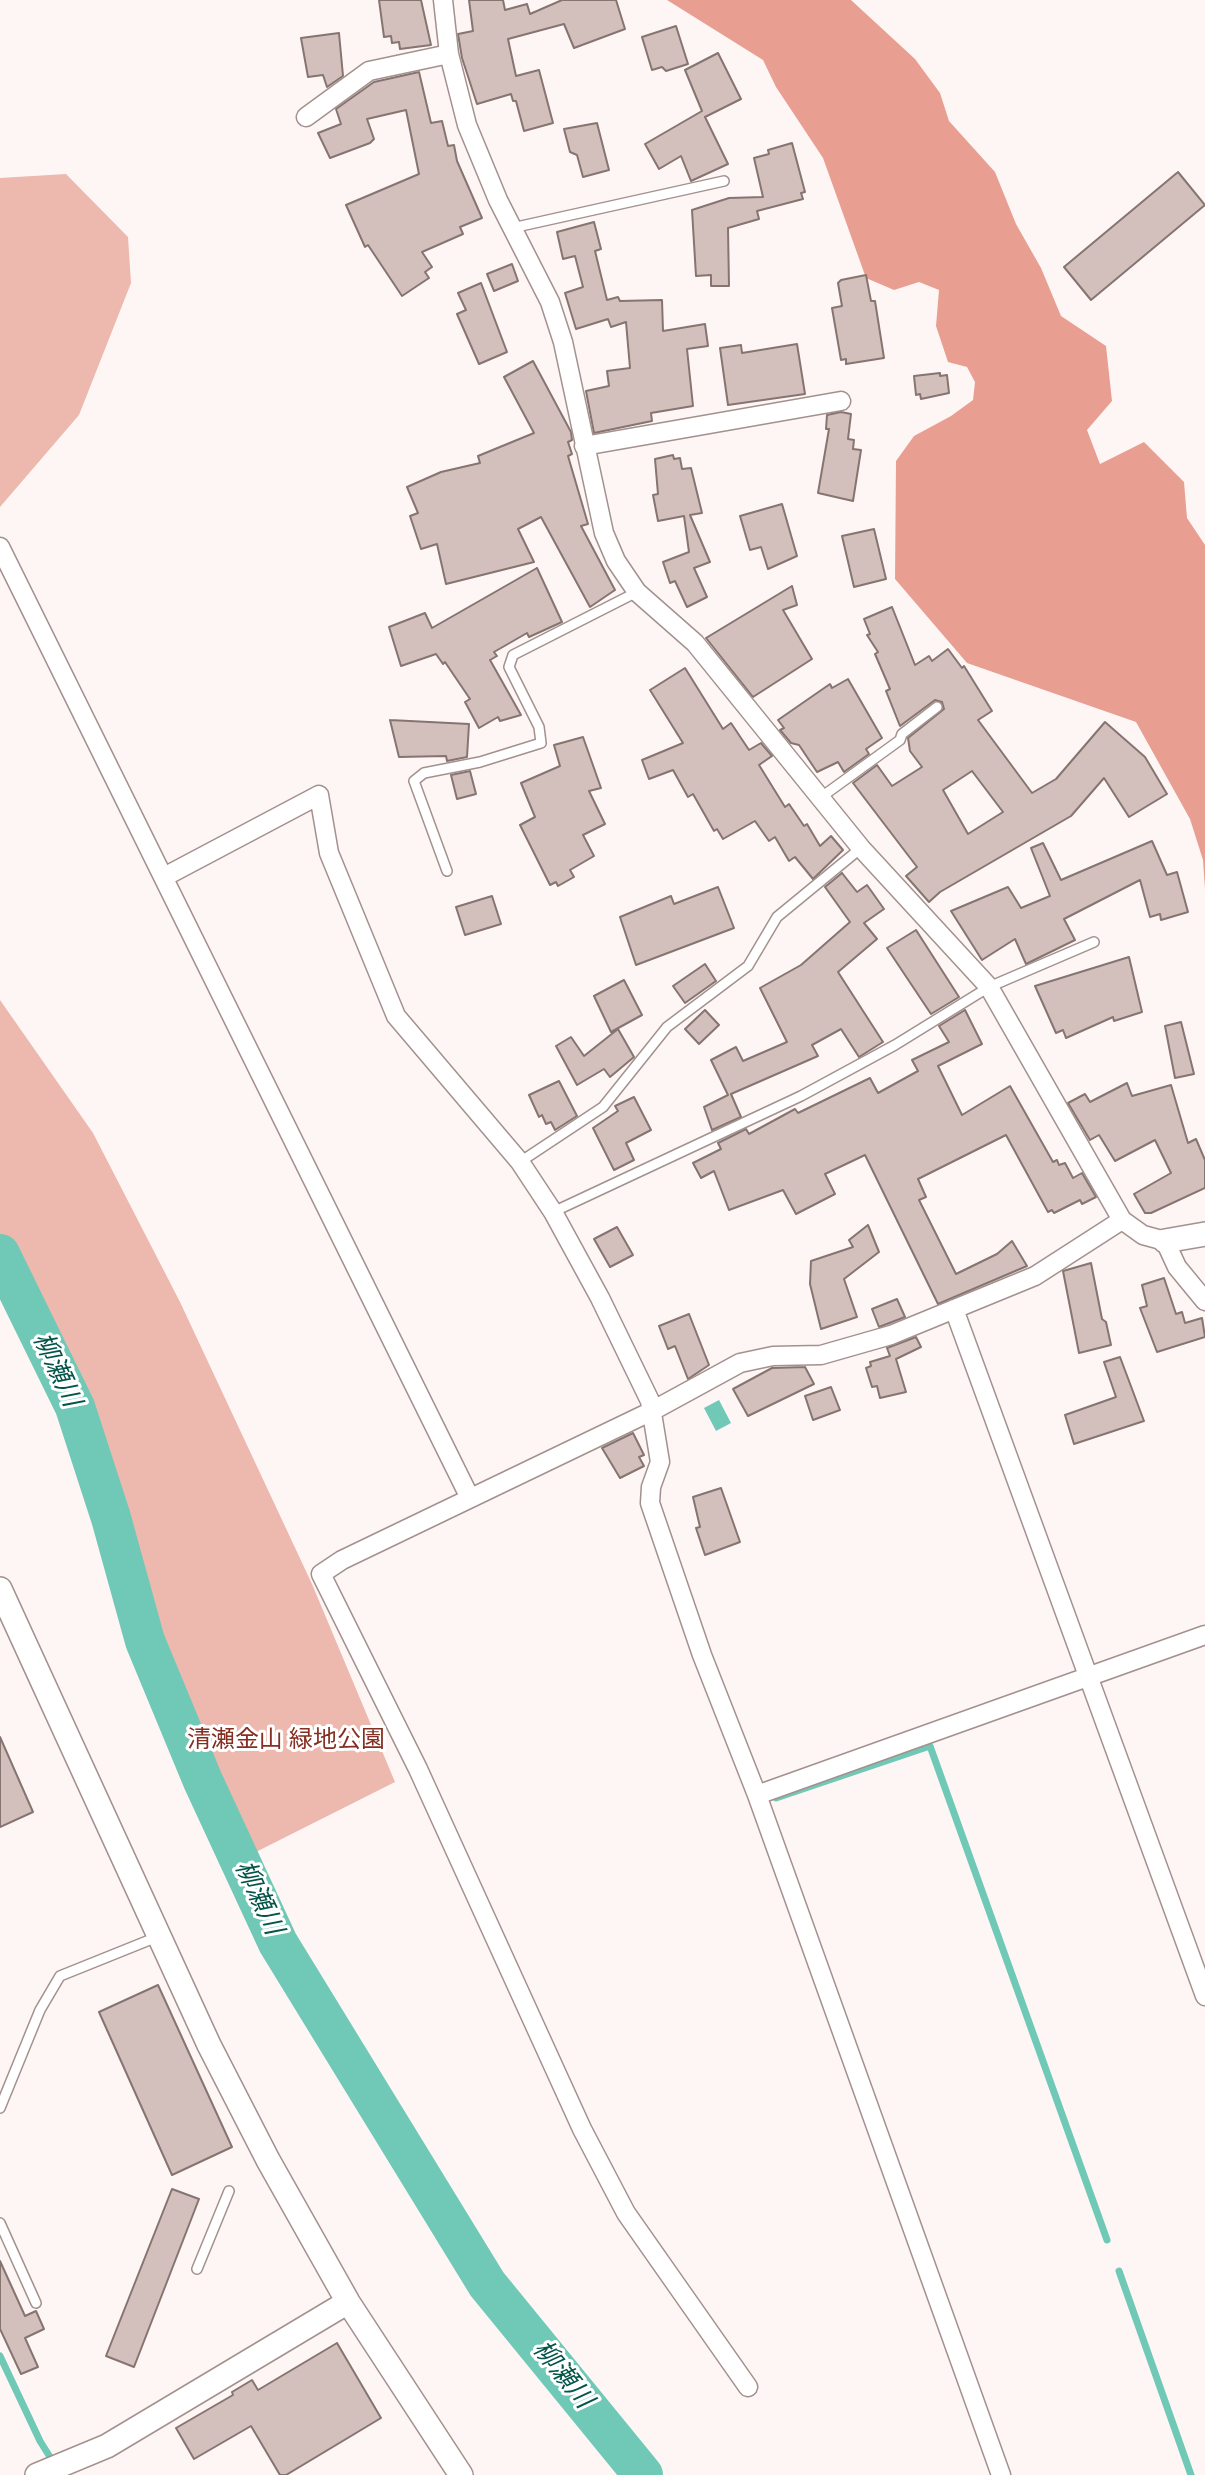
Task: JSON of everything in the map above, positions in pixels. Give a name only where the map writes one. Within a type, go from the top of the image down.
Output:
[{"type":"street","points":[[443,0],[449,54],[467,125],[512,228],[550,302],[563,342],[604,533],[616,561],[637,592],[695,643],[818,799],[989,987],[1083,1157],[1122,1220],[1143,1235],[1165,1241],[1205,1234]]},
{"type":"street","points":[[306,117],[369,71],[449,54]]},
{"type":"street","points":[[584,446],[841,401]]},
{"type":"street","points":[[0,547],[470,1498]]},
{"type":"street","points":[[164,877],[319,795],[329,853],[396,1016],[520,1162],[553,1212],[600,1298],[652,1411],[660,1462],[651,1487],[650,1503],[702,1655],[757,1795],[1001,2475]]},
{"type":"street","points":[[748,2387],[626,2214],[588,2141],[418,1769],[321,1574],[342,1560],[652,1411],[740,1363],[773,1356],[821,1355],[891,1335],[1035,1276],[1122,1220]]},
{"type":"street","points":[[1165,1241],[1177,1267],[1205,1301]]},
{"type":"street","points":[[954,1308],[1205,1996]]},
{"type":"street","points":[[0,1589],[209,2045],[262,2149],[348,2302],[461,2475]]},
{"type":"street","points":[[757,1795],[1205,1635]]},
{"type":"street","points":[[37,2475],[107,2446],[348,2302]]},
{"type":"lane","points":[[512,228],[724,181]]},
{"type":"lane","points":[[447,871],[414,781],[424,773],[481,762],[541,743],[539,727],[509,667],[513,655],[637,592]]},
{"type":"lane","points":[[818,799],[901,740],[902,734],[937,707]]},
{"type":"lane","points":[[520,1162],[603,1107],[667,1027],[748,966],[777,917],[861,848]]},
{"type":"lane","points":[[553,1212],[801,1096],[895,1045],[989,987],[1094,942]]},
{"type":"lane","points":[[0,2108],[40,2010],[60,1976],[160,1936]]},
{"type":"lane","points":[[197,2269],[229,2191]]},
{"type":"lane","points":[[0,2223],[36,2303]]},
{"type":"green space","points":[[66,174],[128,237],[131,283],[79,415],[0,507],[0,178]]},
{"type":"green space","name":"清瀬金山 緑地公園","points":[[0,1000],[93,1133],[180,1302],[312,1584],[395,1782],[240,1860],[75,1407],[0,1251]]},
{"type":"shaded area","points":[[667,0],[851,0],[915,59],[940,93],[949,121],[995,172],[1016,224],[1041,268],[1061,316],[1106,346],[1112,401],[1087,430],[1100,464],[1144,442],[1184,482],[1187,518],[1205,545],[1205,889],[1203,860],[1190,819],[1136,722],[967,663],[895,579],[896,461],[914,436],[951,416],[973,400],[975,382],[967,367],[948,362],[936,326],[939,290],[919,282],[894,290],[866,278],[823,158],[776,87],[763,60]]},
{"type":"shaded area","points":[[719,1400],[731,1423],[716,1431],[704,1408]]},
{"type":"building","points":[[379,0],[421,0],[431,45],[400,49],[399,42],[392,43],[391,36],[384,37]]},
{"type":"building","points":[[469,0],[503,0],[505,10],[527,4],[530,14],[562,0],[616,0],[625,29],[574,48],[564,24],[508,39],[516,76],[539,70],[553,123],[524,131],[516,101],[513,101],[511,94],[477,104],[462,58],[458,34],[473,31]]},
{"type":"building","points":[[676,26],[688,64],[666,71],[662,67],[652,70],[642,37]]},
{"type":"building","points":[[339,33],[343,76],[327,87],[323,75],[308,77],[301,38]]},
{"type":"building","points":[[718,53],[741,99],[705,117],[728,164],[691,181],[681,156],[659,169],[645,144],[702,111],[685,70]]},
{"type":"building","points":[[419,72],[431,123],[442,121],[448,146],[454,145],[457,161],[482,218],[460,227],[463,234],[422,252],[432,267],[425,272],[429,278],[402,296],[368,245],[365,247],[346,205],[419,174],[406,110],[367,119],[374,139],[330,158],[318,133],[341,124],[336,109],[374,82]]},
{"type":"building","points":[[597,123],[609,170],[583,177],[577,155],[570,152],[564,129]]},
{"type":"building","points":[[792,143],[805,192],[801,193],[803,199],[757,211],[759,219],[728,228],[729,286],[711,286],[711,275],[696,276],[692,210],[729,198],[763,197],[754,158],[769,154],[768,150]]},
{"type":"building","points":[[1178,172],[1205,205],[1091,300],[1064,267]]},
{"type":"building","points":[[594,222],[601,249],[595,251],[607,300],[618,297],[620,301],[662,300],[663,331],[705,324],[708,346],[687,349],[693,406],[651,413],[652,421],[594,433],[586,391],[609,386],[607,371],[630,368],[626,322],[611,327],[608,319],[576,329],[565,293],[583,287],[575,256],[563,259],[557,232]]},
{"type":"building","points":[[512,264],[518,281],[494,291],[487,274]]},
{"type":"building","points":[[866,275],[871,301],[875,301],[884,358],[846,364],[846,359],[841,360],[832,308],[842,306],[838,283],[841,280]]},
{"type":"building","points":[[481,283],[507,352],[479,364],[457,314],[466,310],[458,293]]},
{"type":"building","points":[[797,344],[805,394],[728,405],[720,348],[741,345],[742,353]]},
{"type":"building","points":[[533,361],[571,432],[572,440],[568,442],[572,454],[568,456],[588,524],[581,526],[615,590],[590,607],[541,517],[518,529],[534,562],[446,584],[437,544],[421,549],[410,516],[418,513],[407,487],[441,472],[480,463],[478,456],[534,433],[504,377]]},
{"type":"building","points":[[940,373],[940,376],[947,375],[949,393],[921,399],[920,394],[916,395],[914,376]]},
{"type":"building","points":[[841,412],[851,414],[848,439],[854,440],[853,449],[861,450],[853,501],[818,493],[829,429],[826,429],[827,415]]},
{"type":"building","points":[[673,455],[674,459],[680,458],[682,469],[691,468],[702,513],[690,515],[710,562],[694,568],[707,597],[687,607],[675,581],[670,583],[663,562],[689,552],[684,516],[658,521],[653,495],[658,494],[655,459]]},
{"type":"building","points":[[782,504],[797,556],[768,569],[761,547],[750,550],[740,516]]},
{"type":"building","points":[[874,529],[886,579],[854,587],[842,536]]},
{"type":"building","points":[[537,568],[562,622],[529,637],[527,633],[494,652],[497,656],[490,660],[521,715],[500,721],[498,717],[479,728],[465,702],[470,699],[445,662],[443,664],[436,654],[401,666],[389,627],[425,613],[432,628]]},
{"type":"building","points":[[792,586],[797,605],[783,610],[812,659],[753,697],[706,638]]},
{"type":"building","points":[[892,607],[915,665],[929,656],[932,661],[948,649],[962,668],[964,666],[992,711],[978,720],[1032,793],[1056,779],[1105,722],[1145,757],[1167,794],[1129,817],[1104,778],[1071,816],[940,892],[929,902],[906,876],[917,867],[853,783],[877,765],[892,786],[922,767],[910,751],[908,738],[944,709],[942,702],[935,700],[900,726],[886,691],[890,689],[875,654],[878,652],[867,635],[870,634],[864,619]],"holes":[[[972,771],[1003,812],[968,834],[943,790]]]},
{"type":"building","points":[[685,668],[723,729],[731,723],[749,750],[761,743],[772,756],[759,765],[785,807],[789,804],[804,826],[807,824],[820,846],[831,836],[843,850],[813,879],[795,857],[789,861],[775,837],[769,841],[755,821],[723,839],[717,829],[714,831],[693,794],[688,797],[673,770],[649,779],[642,760],[683,743],[650,690]]},
{"type":"building","points":[[848,679],[882,738],[866,749],[869,754],[844,772],[838,762],[817,772],[799,745],[791,743],[780,730],[784,728],[778,720],[830,684],[832,688]]},
{"type":"building","points":[[390,720],[469,724],[467,757],[447,761],[446,756],[399,757]]},
{"type":"building","points":[[583,737],[601,788],[589,791],[605,824],[583,835],[594,856],[570,870],[574,877],[558,886],[556,882],[550,885],[520,825],[535,817],[521,783],[560,766],[554,745]]},
{"type":"building","points":[[470,771],[476,794],[457,799],[451,775]]},
{"type":"building","points":[[1152,841],[1167,875],[1177,872],[1188,912],[1161,920],[1160,914],[1150,917],[1140,880],[1064,919],[1075,940],[1026,964],[1015,939],[982,960],[951,911],[1008,887],[1021,908],[1050,896],[1031,848],[1043,843],[1061,880]]},
{"type":"building","points":[[842,873],[857,892],[867,885],[884,909],[864,923],[877,939],[838,972],[883,1042],[859,1057],[841,1029],[812,1045],[818,1056],[731,1094],[741,1117],[712,1130],[704,1107],[728,1095],[711,1060],[736,1047],[743,1061],[787,1042],[760,988],[801,965],[850,922],[825,887]]},
{"type":"building","points":[[718,887],[734,928],[636,965],[620,917],[671,896],[674,904]]},
{"type":"building","points":[[492,896],[501,924],[465,935],[456,907]]},
{"type":"building","points":[[916,930],[959,997],[931,1014],[887,948]]},
{"type":"building","points":[[1129,957],[1142,1012],[1114,1021],[1113,1017],[1066,1038],[1063,1030],[1056,1033],[1035,986]]},
{"type":"building","points":[[705,964],[716,981],[685,1003],[673,986]]},
{"type":"building","points":[[624,980],[642,1015],[611,1032],[594,996]]},
{"type":"building","points":[[705,1010],[719,1025],[699,1044],[685,1029]]},
{"type":"building","points":[[965,1010],[982,1044],[938,1066],[962,1115],[1010,1086],[1053,1162],[1057,1160],[1059,1165],[1065,1163],[1073,1178],[1082,1173],[1096,1197],[1082,1204],[1080,1200],[1054,1213],[1052,1210],[1048,1212],[1006,1135],[918,1179],[926,1197],[919,1200],[956,1274],[997,1254],[1012,1241],[1027,1266],[938,1304],[865,1155],[825,1174],[835,1194],[796,1214],[783,1190],[729,1210],[714,1171],[701,1178],[693,1163],[721,1149],[718,1143],[746,1129],[749,1134],[795,1109],[798,1113],[870,1078],[878,1093],[918,1071],[912,1060],[949,1042],[939,1026]]},
{"type":"building","points":[[1181,1022],[1194,1074],[1175,1078],[1165,1026]]},
{"type":"building","points":[[618,1029],[634,1057],[610,1077],[604,1069],[577,1085],[556,1046],[571,1037],[584,1056]]},
{"type":"building","points":[[559,1081],[577,1116],[555,1130],[551,1122],[546,1124],[542,1115],[539,1117],[529,1095]]},
{"type":"building","points":[[1127,1083],[1132,1096],[1171,1085],[1188,1143],[1196,1139],[1205,1160],[1205,1188],[1151,1213],[1145,1213],[1134,1194],[1171,1173],[1155,1140],[1115,1161],[1099,1135],[1090,1140],[1068,1103],[1085,1094],[1090,1102]]},
{"type":"building","points":[[634,1097],[651,1130],[626,1143],[634,1160],[614,1170],[593,1128],[618,1111],[615,1106]]},
{"type":"building","points":[[868,1225],[879,1252],[844,1279],[857,1317],[821,1329],[810,1284],[811,1261],[853,1247],[849,1240]]},
{"type":"building","points":[[617,1227],[633,1255],[610,1267],[594,1239]]},
{"type":"building","points":[[1091,1263],[1102,1319],[1106,1322],[1111,1345],[1079,1353],[1063,1271]]},
{"type":"building","points":[[1164,1278],[1176,1314],[1182,1312],[1185,1323],[1202,1318],[1205,1337],[1157,1352],[1140,1308],[1147,1306],[1142,1285]]},
{"type":"building","points":[[897,1299],[905,1317],[879,1327],[872,1309]]},
{"type":"building","points":[[689,1314],[709,1365],[688,1379],[675,1346],[668,1349],[659,1326]]},
{"type":"building","points":[[916,1337],[921,1347],[896,1359],[906,1392],[880,1398],[877,1386],[872,1387],[866,1368],[871,1366],[870,1362],[890,1356],[887,1348]]},
{"type":"building","points":[[1120,1357],[1144,1421],[1074,1444],[1065,1415],[1116,1397],[1104,1362]]},
{"type":"building","points":[[805,1367],[814,1384],[748,1416],[733,1389],[772,1368]]},
{"type":"building","points":[[831,1387],[840,1410],[813,1420],[805,1396]]},
{"type":"building","points":[[633,1433],[644,1455],[639,1457],[644,1466],[620,1478],[602,1448]]},
{"type":"building","points":[[721,1488],[740,1542],[705,1555],[696,1528],[700,1527],[693,1497]]},
{"type":"building","points":[[0,1737],[33,1812],[0,1827]]},
{"type":"building","points":[[158,1985],[232,2147],[172,2175],[99,2012]]},
{"type":"building","points":[[172,2189],[199,2199],[134,2367],[106,2356]]},
{"type":"building","points":[[0,2261],[25,2316],[36,2311],[44,2329],[25,2338],[38,2367],[21,2374],[0,2329]]},
{"type":"building","points":[[337,2343],[381,2418],[286,2475],[280,2475],[251,2426],[194,2459],[176,2428],[233,2395],[232,2392],[252,2380],[258,2390]]},
{"type":"waterway","name":"柳瀬川","points":[[0,1254],[75,1407],[111,1518],[145,1641],[203,1781],[278,1943],[487,2284],[643,2475]]},
{"type":"waterway","points":[[776,1798],[930,1746],[1107,2240]]},
{"type":"waterway","points":[[1119,2271],[1191,2475]]},
{"type":"waterway","points":[[0,2356],[40,2441],[55,2465]]}]
